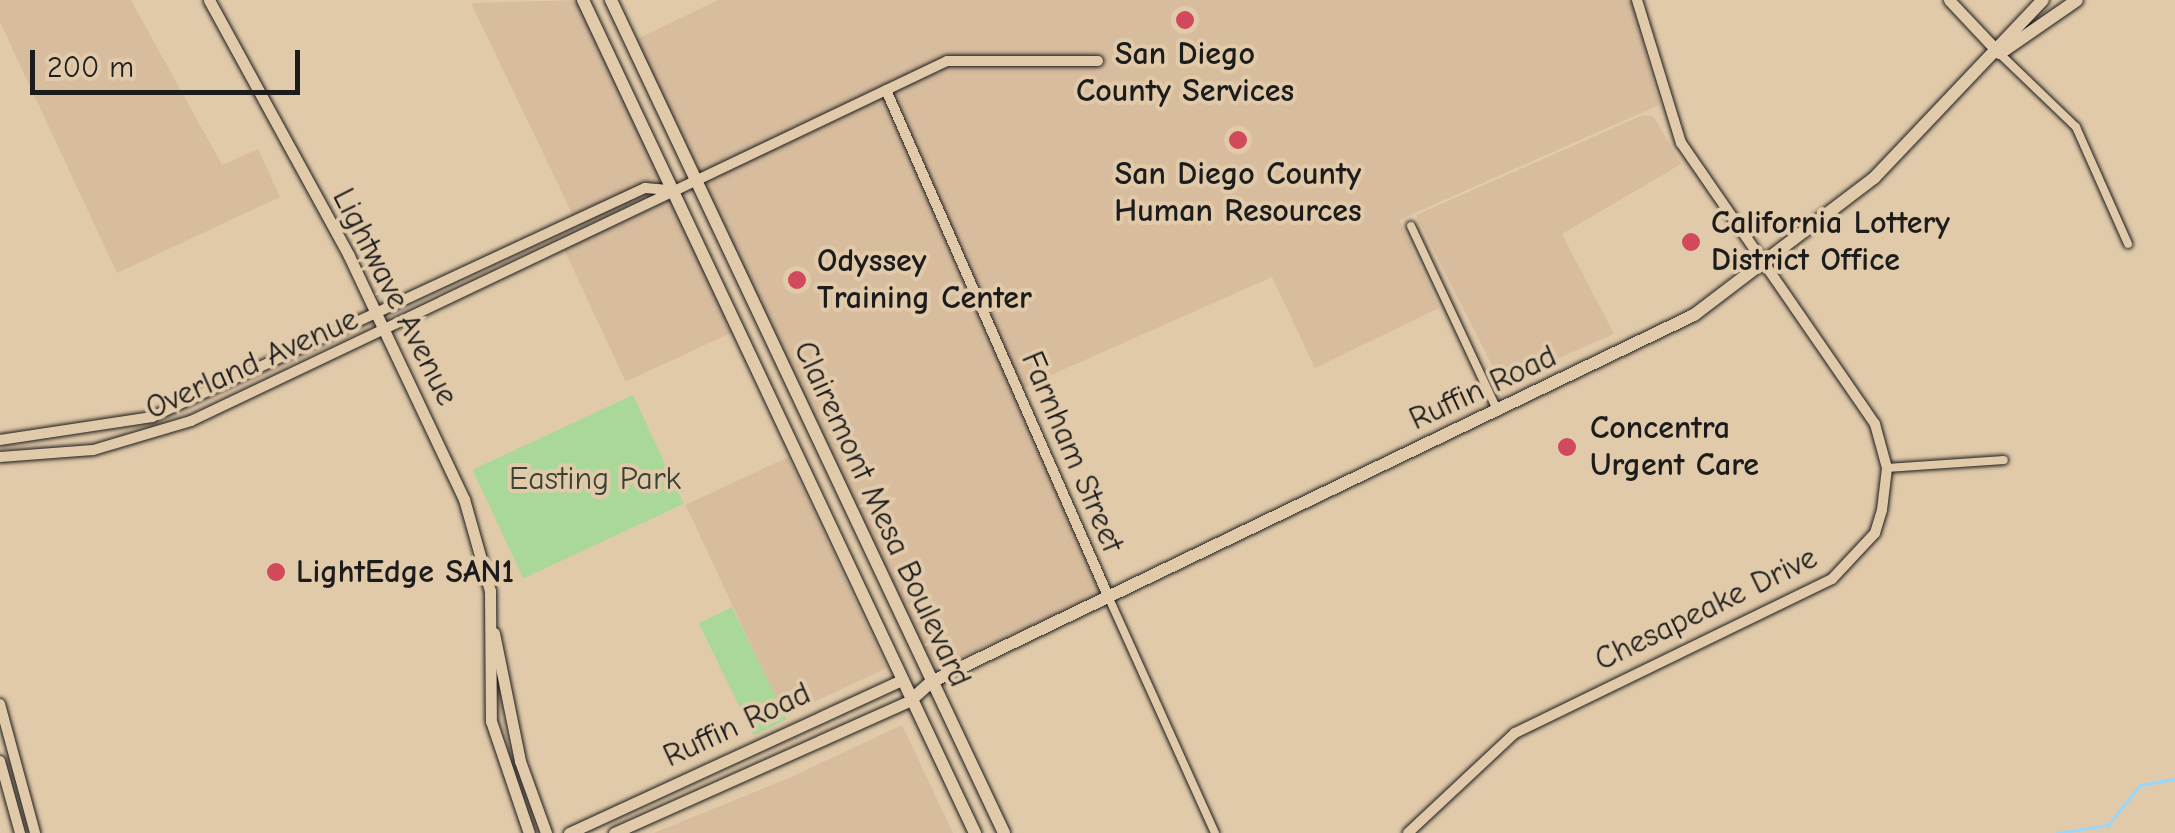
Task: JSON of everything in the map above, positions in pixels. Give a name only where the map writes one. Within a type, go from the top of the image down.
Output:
[{"type":"main road","name":"Lightwave Avenue","points":[[210,0],[378,316],[478,536],[520,761],[546,833]]},
{"type":"main road","name":"Clairemont Mesa Boulevard","points":[[583,0],[975,833]]},
{"type":"main road","name":"Clairemont Mesa Boulevard","points":[[612,0],[1004,833]]},
{"type":"main road","points":[[1949,0],[2000,53]]},
{"type":"main road","points":[[2000,53],[2044,0]]},
{"type":"main road","points":[[2000,53],[2076,0]]},
{"type":"main road","name":"Ruffin Road","points":[[614,833],[911,700],[931,682],[1498,412],[1694,314],[1768,266],[2000,53]]},
{"type":"main road","name":"Lightwave Avenue","points":[[494,633],[491,722],[529,833]]},
{"type":"main road","name":"Ruffin Road","points":[[568,833],[902,680],[931,682]]},
{"type":"street","name":"Chesapeake Drive","points":[[1408,833],[1515,733],[1832,579],[1875,533],[1887,468],[1869,413],[1681,143],[1637,0]]},
{"type":"street","points":[[2000,53],[2076,127],[2128,244]]},
{"type":"street","name":"Overland Avenue","points":[[0,458],[142,440],[386,332],[672,190],[961,58],[1098,61]]},
{"type":"street","name":"Farnham Street","points":[[886,90],[1215,833]]},
{"type":"street","name":"Overland Avenue","points":[[0,440],[136,423],[378,316],[646,188],[672,190]]},
{"type":"street","points":[[1410,226],[1498,412]]},
{"type":"street","points":[[1887,468],[2004,460]]},
{"type":"street","points":[[0,704],[36,833]]},
{"type":"street","points":[[0,736],[11,744]]},
{"type":"street","points":[[0,761],[20,833]]},
{"type":"shaded area","points":[[0,0],[131,0],[222,165],[258,149],[280,197],[117,273],[0,22]]},
{"type":"shaded area","points":[[580,0],[666,186],[578,226],[471,3]]},
{"type":"shaded area","points":[[718,0],[1632,0],[1659,105],[1399,220],[1439,308],[1315,368],[1272,277],[1022,388],[1104,592],[930,672],[633,41]]},
{"type":"shaded area","points":[[1643,115],[1654,117],[1681,164],[1562,234],[1614,334],[1501,383],[1416,215]]},
{"type":"shaded area","points":[[672,197],[735,331],[626,382],[563,248]]},
{"type":"shaded area","points":[[788,457],[886,668],[784,716],[686,505]]},
{"type":"shaded area","points":[[902,725],[953,833],[654,833],[789,778]]},
{"type":"green space","name":"Easting Park","points":[[633,395],[684,504],[523,579],[473,470]]},
{"type":"green space","points":[[732,607],[787,719],[754,736],[699,623]]},
{"type":"waterway","points":[[2057,833],[2108,825],[2140,785],[2175,779]]},
{"type":"place","name":"San Diego County Services","points":[[1185,20]]},
{"type":"place","name":"San Diego County Human Resources","points":[[1238,140]]},
{"type":"place","name":"California Lottery District Office","points":[[1691,242]]},
{"type":"place","name":"Odyssey Training Center","points":[[797,280]]},
{"type":"place","name":"Concentra Urgent Care","points":[[1567,447]]},
{"type":"place","name":"LightEdge SAN1","points":[[276,572]]}]
